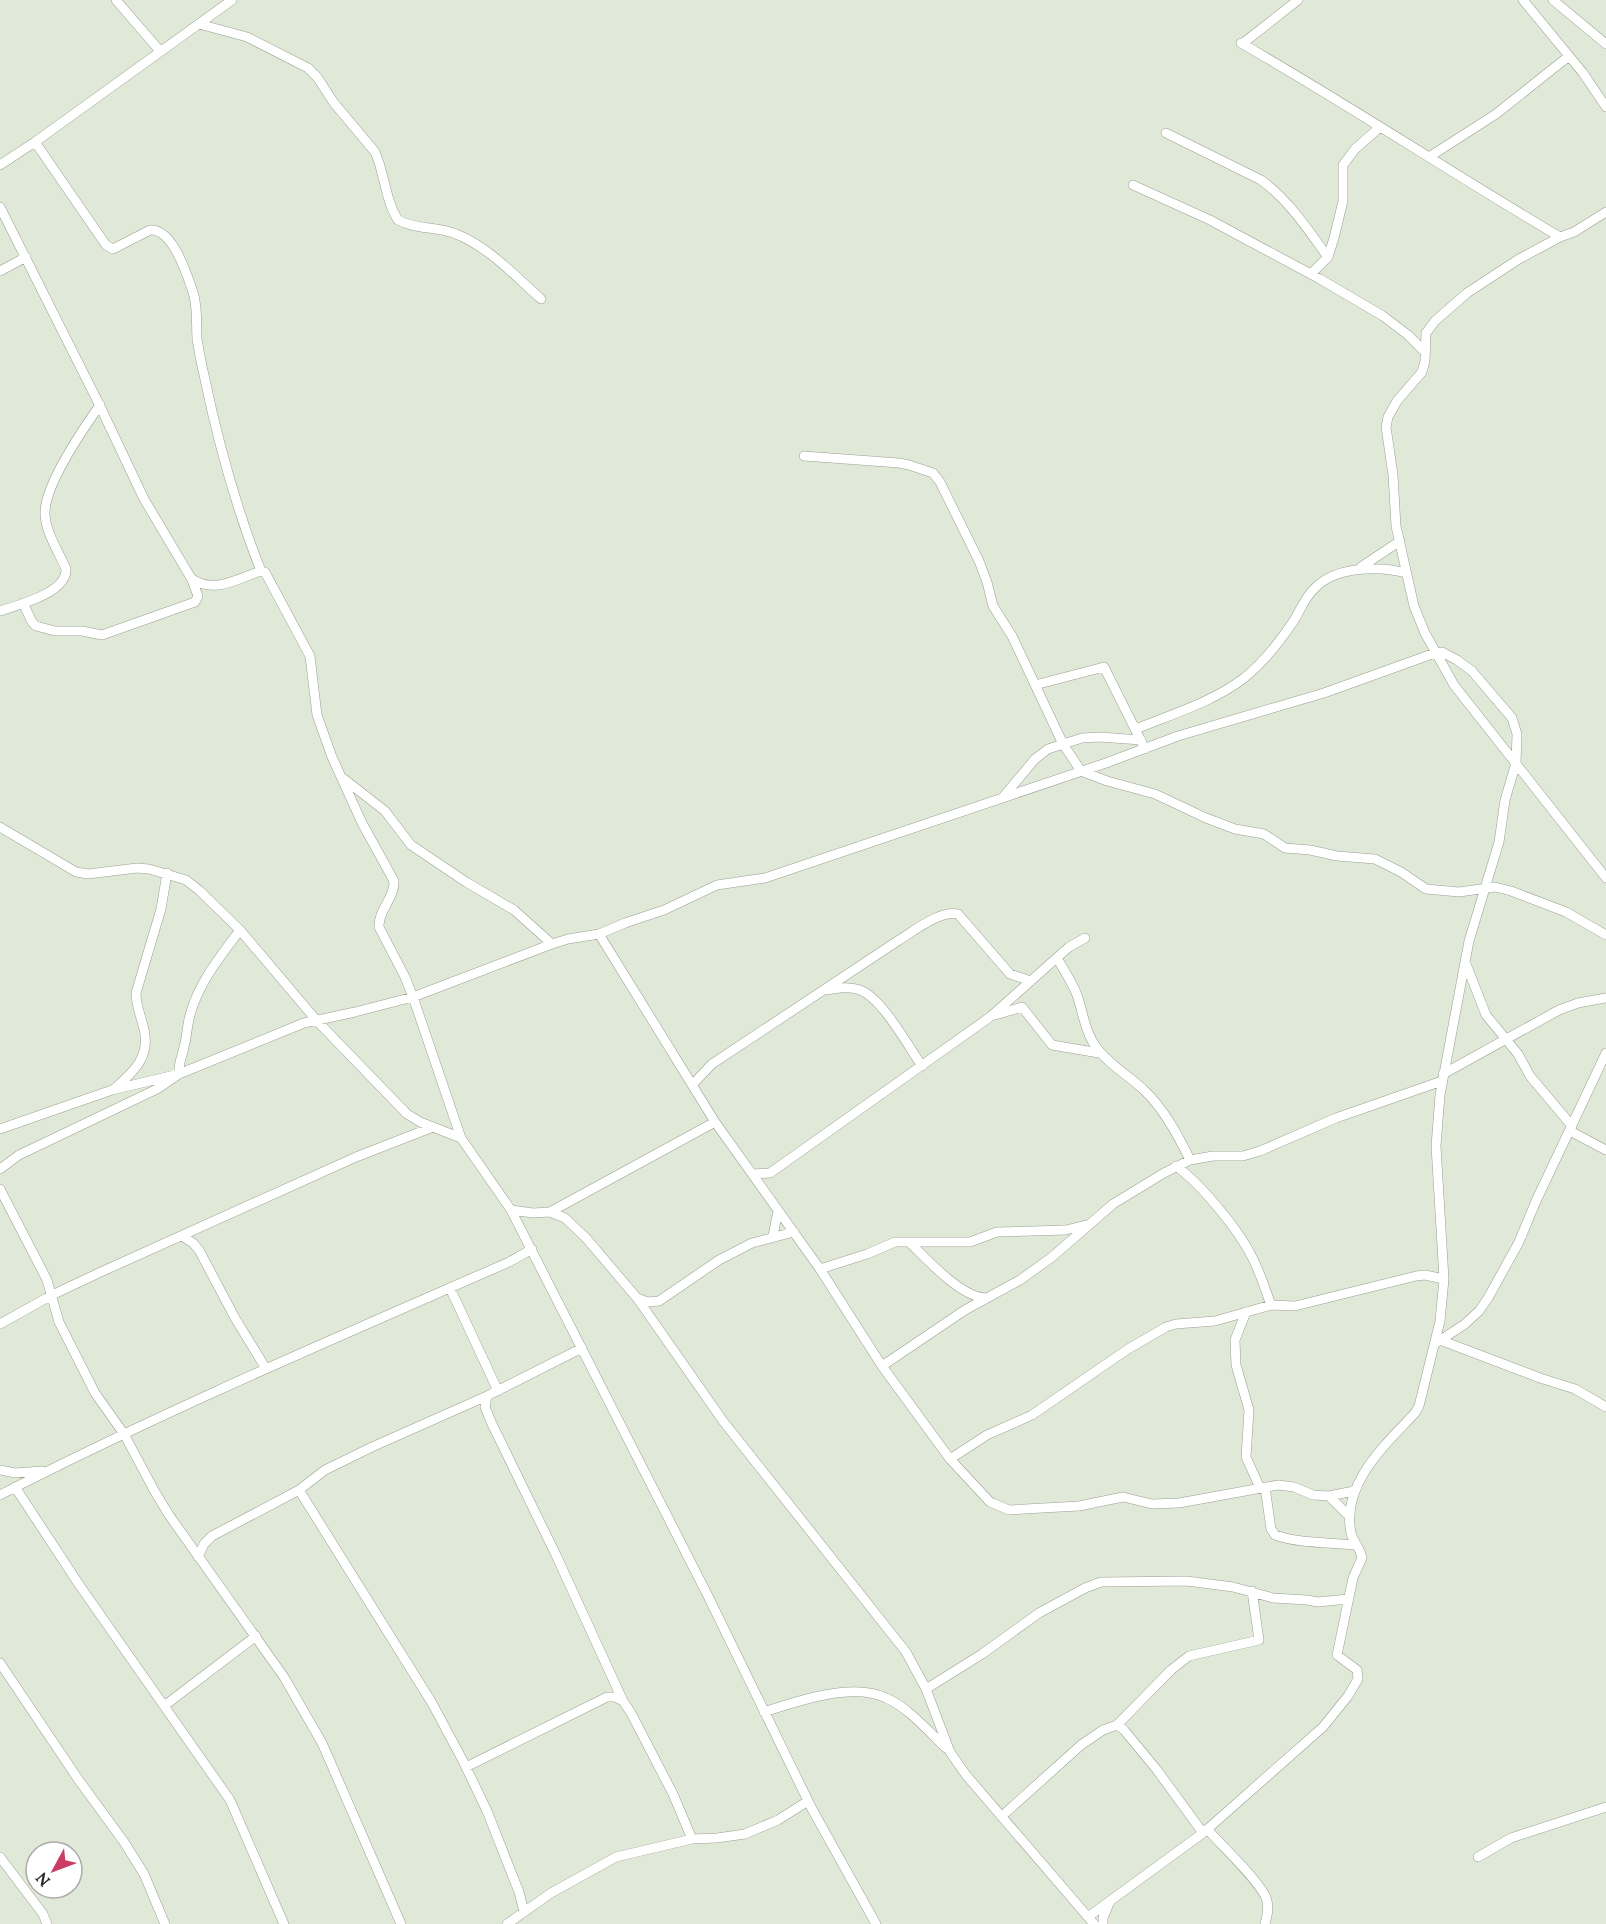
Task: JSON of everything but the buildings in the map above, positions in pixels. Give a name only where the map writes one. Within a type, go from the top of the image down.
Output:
[{"type":"street","points":[[116,0],[160,51]]},
{"type":"street","points":[[0,165],[232,0]]},
{"type":"street","points":[[1299,0],[1241,43],[1560,237]]},
{"type":"street","points":[[1522,0],[1569,56],[1606,107]]},
{"type":"street","points":[[1553,0],[1606,44]]},
{"type":"street","points":[[199,24],[247,37],[308,68],[375,152],[389,201],[398,220],[411,226],[454,232],[488,252],[541,299]]},
{"type":"street","points":[[1429,157],[1496,114],[1569,56]]},
{"type":"street","points":[[1311,274],[1328,257],[1343,201],[1343,165],[1356,149],[1380,127]]},
{"type":"street","points":[[1166,133],[1261,180],[1273,189],[1297,215],[1328,257]]},
{"type":"street","points":[[35,142],[105,245],[113,249],[150,230],[156,230],[163,233],[175,250],[193,293],[203,373],[238,509],[261,571],[268,575],[310,656],[317,715],[332,757],[372,845],[394,881],[393,891],[378,920],[379,927],[413,997],[461,1137],[511,1210],[708,1596],[808,1801],[876,1924]]},
{"type":"street","points":[[1133,185],[1209,220],[1311,274],[1383,316],[1408,335],[1425,352]]},
{"type":"street","points":[[0,207],[100,405],[144,499],[191,578],[198,596],[195,602],[102,635],[82,631],[55,631],[36,626],[23,603]]},
{"type":"street","points":[[1606,212],[1574,232],[1560,237],[1519,260],[1467,293],[1427,330],[1422,372],[1397,401],[1386,427],[1406,573],[1414,606],[1435,653],[1454,685],[1587,857],[1606,878]]},
{"type":"street","points":[[0,271],[26,257]]},
{"type":"street","points":[[0,610],[45,594],[67,574],[46,522],[46,504],[63,461],[100,405]]},
{"type":"street","points":[[804,456],[892,462],[933,473],[940,482],[969,539],[987,582],[993,606],[1012,636],[1063,744],[1081,771],[1107,781],[1155,794],[1235,829],[1264,834],[1285,848],[1375,859],[1401,872],[1426,889],[1459,892],[1487,887],[1511,891],[1566,912],[1606,935]]},
{"type":"street","points":[[1136,729],[1212,698],[1245,677],[1275,647],[1313,589],[1327,579],[1359,568],[1400,541]]},
{"type":"street","points":[[1359,568],[1390,569],[1406,573]]},
{"type":"street","points":[[191,578],[196,582],[212,586],[239,580],[261,571]]},
{"type":"street","points":[[0,1129],[112,1090],[179,1074],[304,1023],[413,997],[552,944],[599,934],[664,910],[717,885],[765,878],[1081,771],[1143,744],[1324,693],[1435,653],[1442,652],[1464,665],[1512,718],[1517,734],[1516,763],[1505,800],[1499,842],[1469,941],[1442,1077],[1436,1146],[1444,1279],[1438,1341],[1419,1406],[1376,1456],[1354,1491],[1350,1518],[1351,1532],[1362,1558],[1353,1578],[1337,1655],[1358,1673],[1358,1679],[1348,1696],[1323,1727],[1205,1831],[1111,1900],[1091,1920],[966,1774],[950,1752],[897,1704],[875,1694],[861,1692],[825,1695],[764,1712]]},
{"type":"street","points":[[1035,685],[1104,667],[1143,744]]},
{"type":"street","points":[[1003,798],[1041,752],[1082,738],[1100,737],[1143,744]]},
{"type":"street","points":[[342,778],[385,811],[411,845],[514,910],[552,944]]},
{"type":"street","points":[[0,827],[76,872],[88,874],[137,868],[167,873],[186,880],[240,930],[317,1021],[407,1114],[461,1137]]},
{"type":"street","points":[[112,1090],[130,1075],[142,1057],[147,1042],[136,1004],[136,993],[161,909],[167,873]]},
{"type":"street","points":[[693,1084],[712,1064],[928,922],[953,913],[962,917],[1010,974],[1031,981]]},
{"type":"street","points":[[179,1074],[178,1065],[197,996],[206,978],[240,930]]},
{"type":"street","points":[[599,934],[715,1122],[820,1269],[882,1366],[950,1459],[990,1502],[1009,1510],[1078,1506],[1123,1497],[1136,1498],[1152,1504],[1179,1503],[1278,1485],[1294,1487],[1313,1496],[1329,1496],[1354,1491]]},
{"type":"street","points":[[753,1174],[770,1173],[922,1066],[990,1017],[1069,947],[1085,938]]},
{"type":"street","points":[[1057,958],[1076,994],[1089,1037],[1100,1053],[1152,1099],[1178,1136],[1190,1160]]},
{"type":"street","points":[[1466,964],[1481,1006],[1518,1054],[1530,1076],[1571,1128],[1606,1150]]},
{"type":"street","points":[[825,990],[854,989],[872,997],[922,1066]]},
{"type":"street","points":[[882,1366],[965,1310],[1020,1280],[1052,1257],[1113,1204],[1176,1166],[1190,1160],[1213,1156],[1243,1156],[1442,1077],[1559,1010],[1578,1003],[1606,998]]},
{"type":"street","points":[[990,1017],[1022,1007],[1052,1045],[1100,1053]]},
{"type":"street","points":[[1438,1341],[1465,1324],[1479,1311],[1488,1298],[1520,1242],[1536,1201],[1606,1053]]},
{"type":"street","points":[[0,1169],[20,1155],[157,1089],[179,1074]]},
{"type":"street","points":[[550,1212],[715,1122]]},
{"type":"street","points":[[0,1324],[51,1295],[356,1156],[433,1126]]},
{"type":"street","points":[[1176,1166],[1202,1189],[1243,1242],[1258,1269],[1271,1305]]},
{"type":"street","points":[[764,1190],[770,1173]]},
{"type":"street","points":[[0,1189],[38,1261],[59,1322],[95,1393],[124,1434],[155,1492],[198,1557],[284,1677],[322,1743],[401,1924]]},
{"type":"street","points":[[511,1210],[550,1212],[565,1218],[586,1238],[637,1298],[723,1421],[906,1652],[926,1689],[950,1752]]},
{"type":"street","points":[[773,1236],[778,1210]]},
{"type":"street","points":[[820,1269],[867,1254],[895,1242],[970,1242],[997,1232],[1066,1230],[1088,1225]]},
{"type":"street","points":[[637,1298],[654,1303],[660,1301],[719,1260],[752,1243],[794,1232]]},
{"type":"street","points":[[182,1236],[199,1250],[235,1318],[266,1367]]},
{"type":"street","points":[[909,1242],[963,1290],[979,1298],[989,1298]]},
{"type":"street","points":[[0,1495],[46,1470],[266,1367],[532,1250]]},
{"type":"street","points":[[950,1459],[987,1435],[1032,1415],[1128,1349],[1166,1327],[1215,1320],[1271,1305],[1295,1306],[1425,1275],[1443,1265]]},
{"type":"street","points":[[1425,1275],[1444,1279]]},
{"type":"street","points":[[450,1288],[498,1391]]},
{"type":"street","points":[[1246,1312],[1235,1340],[1236,1365],[1249,1410],[1246,1457],[1262,1488],[1271,1529],[1275,1535],[1306,1543],[1355,1545]]},
{"type":"street","points":[[1438,1341],[1575,1389],[1606,1407]]},
{"type":"street","points":[[198,1557],[204,1544],[213,1536],[299,1490],[326,1470],[498,1391],[582,1348]]},
{"type":"street","points":[[487,1396],[485,1407],[492,1424],[556,1555],[623,1701],[648,1742],[692,1839]]},
{"type":"street","points":[[0,1470],[15,1473],[46,1470]]},
{"type":"street","points":[[15,1487],[230,1800],[284,1924]]},
{"type":"street","points":[[299,1490],[432,1703],[487,1811],[519,1892],[524,1912]]},
{"type":"street","points":[[1329,1496],[1350,1518]]},
{"type":"street","points":[[926,1689],[982,1654],[1039,1612],[1101,1582],[1186,1581],[1233,1587],[1273,1598],[1318,1602],[1348,1599]]},
{"type":"street","points":[[1002,1816],[1081,1745],[1103,1730],[1117,1725],[1171,1670],[1189,1656],[1260,1640],[1252,1592]]},
{"type":"street","points":[[164,1706],[256,1636]]},
{"type":"street","points":[[0,1663],[78,1779],[124,1842],[144,1874],[165,1924]]},
{"type":"street","points":[[466,1767],[607,1697],[615,1696],[623,1701]]},
{"type":"street","points":[[1117,1725],[1124,1730],[1205,1831],[1264,1893],[1268,1912],[1265,1924]]},
{"type":"street","points":[[507,1924],[551,1893],[616,1857],[692,1839],[745,1834],[778,1820],[808,1801]]},
{"type":"street","points":[[1478,1857],[1510,1839],[1606,1807]]},
{"type":"street","points":[[0,1857],[43,1914],[47,1924]]},
{"type":"street","points":[[1103,1924],[1103,1918],[1111,1900]]}]
